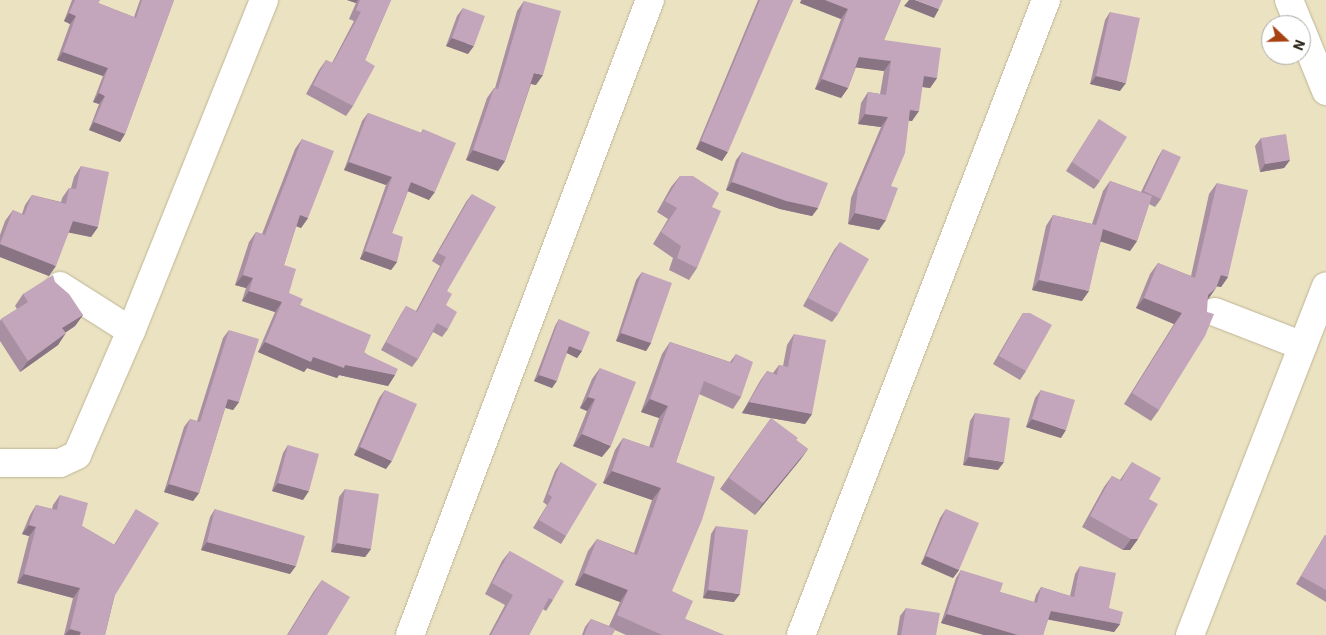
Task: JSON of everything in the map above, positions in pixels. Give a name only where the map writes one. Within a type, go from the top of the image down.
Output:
[{"type":"street","points":[[0,463],[60,463],[76,455],[131,332],[264,0]]},
{"type":"street","points":[[410,635],[650,0]]},
{"type":"street","points":[[801,635],[1046,0]]},
{"type":"street","points":[[1289,0],[1295,15]]},
{"type":"street","points":[[1311,54],[1326,91]]},
{"type":"street","points":[[60,286],[131,332]]},
{"type":"street","points":[[1190,635],[1326,287]]},
{"type":"street","points":[[1215,312],[1303,346]]},
{"type":"building","points":[[75,0],[100,0],[98,3],[136,18],[142,0],[174,0],[125,134],[94,122],[105,96],[99,93],[108,68],[63,52],[76,16],[69,13]]},
{"type":"building","points":[[360,0],[391,0],[365,60],[375,66],[353,106],[313,85],[326,60],[333,63],[361,12],[356,10]]},
{"type":"building","points":[[760,0],[793,0],[728,152],[701,141]]},
{"type":"building","points":[[825,0],[901,0],[884,40],[941,48],[937,78],[924,76],[919,111],[910,110],[905,153],[891,186],[898,188],[886,220],[855,213],[858,188],[888,117],[865,114],[868,92],[886,95],[891,61],[859,57],[848,88],[822,79],[848,9]]},
{"type":"building","points":[[915,0],[943,0],[939,9]]},
{"type":"building","points":[[524,1],[561,11],[543,75],[534,73],[505,161],[473,150],[494,88],[498,89]]},
{"type":"building","points":[[463,8],[485,16],[474,46],[452,38]]},
{"type":"building","points":[[1110,12],[1140,18],[1126,83],[1096,76]]},
{"type":"building","points":[[368,113],[422,133],[423,129],[456,143],[435,192],[411,182],[392,233],[403,237],[397,262],[365,251],[392,177],[349,162]]},
{"type":"building","points":[[1099,119],[1127,137],[1100,181],[1072,162]]},
{"type":"building","points":[[1286,134],[1290,160],[1265,164],[1261,138]]},
{"type":"building","points":[[302,139],[334,151],[308,218],[300,215],[284,265],[296,269],[289,293],[303,299],[300,305],[371,335],[364,353],[398,369],[395,375],[345,365],[344,368],[313,357],[311,362],[265,342],[282,302],[249,291],[253,278],[243,275],[256,232],[265,235]]},
{"type":"building","points":[[1163,149],[1181,157],[1161,199],[1144,191]]},
{"type":"building","points":[[742,152],[828,183],[818,208],[786,201],[732,182]]},
{"type":"building","points":[[81,166],[109,172],[98,227],[73,221],[56,266],[0,244],[13,210],[24,215],[32,195],[66,204],[69,188],[76,189]]},
{"type":"building","points":[[680,176],[693,176],[719,193],[712,207],[721,211],[697,268],[677,258],[681,246],[661,232],[677,208],[665,201]]},
{"type":"building","points":[[1110,181],[1152,196],[1137,241],[1103,229],[1089,291],[1039,280],[1053,215],[1096,225]]},
{"type":"building","points":[[1217,183],[1248,190],[1228,277],[1221,275],[1216,288],[1208,295],[1207,312],[1214,314],[1205,336],[1159,410],[1132,393],[1182,313],[1144,298],[1158,263],[1195,278]]},
{"type":"building","points":[[472,194],[496,207],[447,291],[452,294],[446,305],[457,312],[448,329],[437,323],[418,359],[386,342],[406,306],[417,312],[446,257],[438,253]]},
{"type":"building","points":[[840,242],[869,259],[838,314],[808,298]]},
{"type":"building","points":[[642,272],[672,283],[651,343],[621,333]]},
{"type":"building","points":[[53,275],[55,282],[69,294],[83,315],[62,328],[66,333],[28,361],[1,319],[28,302],[23,294]]},
{"type":"building","points":[[1023,313],[1030,313],[1052,325],[1026,371],[999,356]]},
{"type":"building","points":[[559,319],[590,332],[582,351],[569,346],[557,381],[539,375]]},
{"type":"building","points":[[229,330],[259,339],[239,402],[228,399],[199,493],[169,484],[190,419],[200,422]]},
{"type":"building","points":[[794,334],[826,340],[812,414],[749,402],[767,371],[777,375],[779,365],[788,367]]},
{"type":"building","points":[[670,342],[732,363],[736,354],[753,362],[741,397],[704,381],[676,462],[715,477],[702,520],[672,591],[693,601],[685,619],[724,635],[662,635],[617,615],[628,590],[584,573],[597,539],[637,555],[661,488],[612,471],[623,438],[653,448],[668,406],[650,399]]},
{"type":"building","points":[[600,368],[636,382],[611,446],[582,434],[595,399],[588,397]]},
{"type":"building","points":[[385,390],[417,404],[392,461],[360,447]]},
{"type":"building","points":[[1041,390],[1075,400],[1066,430],[1032,419]]},
{"type":"building","points":[[975,413],[1010,418],[1004,462],[969,457]]},
{"type":"building","points":[[771,418],[798,438],[796,440],[808,449],[763,503],[729,478]]},
{"type":"building","points":[[288,445],[319,454],[309,491],[278,483]]},
{"type":"building","points":[[561,462],[597,484],[566,536],[539,520],[552,497],[548,494]]},
{"type":"building","points":[[1132,462],[1161,478],[1149,499],[1158,504],[1138,539],[1131,539],[1090,516],[1112,476],[1121,481]]},
{"type":"building","points":[[345,489],[379,494],[371,549],[337,543]]},
{"type":"building","points":[[60,495],[88,503],[82,526],[115,545],[136,509],[159,523],[114,597],[105,635],[80,635],[81,632],[70,629],[80,588],[24,574],[36,527],[29,525],[36,505],[57,510]]},
{"type":"building","points":[[215,509],[305,536],[296,566],[207,542]]},
{"type":"building","points":[[946,509],[979,523],[959,570],[926,556]]},
{"type":"building","points":[[716,526],[748,530],[740,594],[708,590]]},
{"type":"building","points":[[1326,536],[1326,590],[1301,576]]},
{"type":"building","points":[[510,551],[564,581],[553,600],[549,598],[529,635],[491,635],[513,595],[492,583]]},
{"type":"building","points":[[1080,566],[1116,573],[1109,608],[1123,612],[1120,624],[1051,611],[1043,635],[1018,635],[947,614],[961,570],[1003,583],[1000,592],[1037,603],[1041,587],[1074,597]]},
{"type":"building","points":[[322,580],[350,597],[327,635],[288,635]]},
{"type":"building","points":[[906,608],[940,613],[936,635],[901,635]]},
{"type":"building","points":[[591,619],[615,629],[612,635],[584,635]]}]
